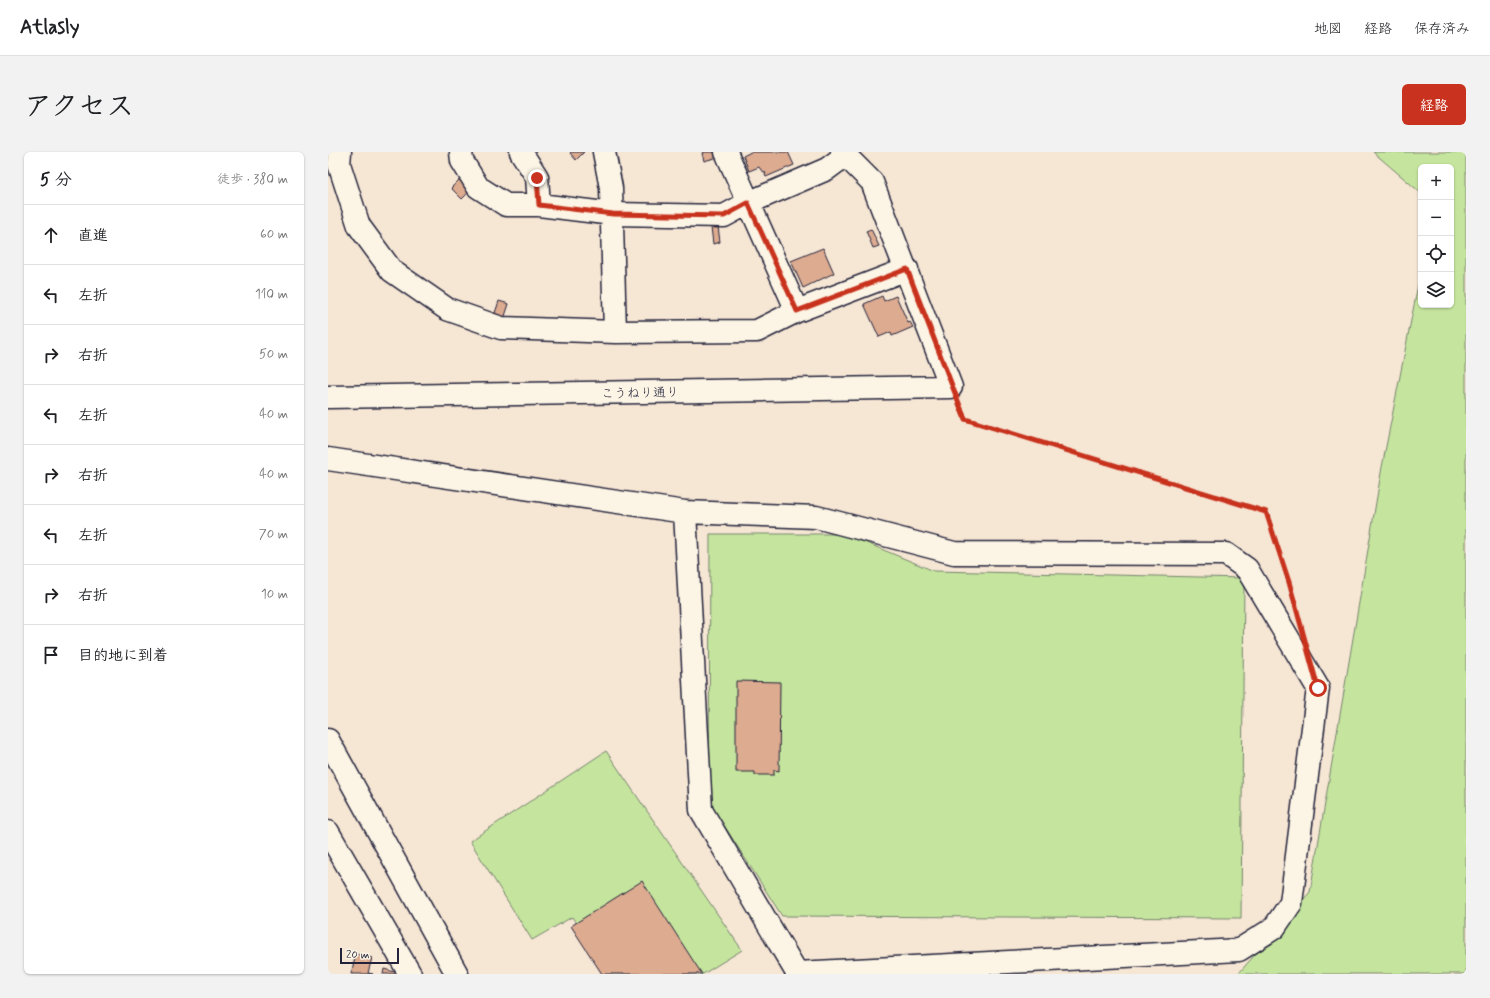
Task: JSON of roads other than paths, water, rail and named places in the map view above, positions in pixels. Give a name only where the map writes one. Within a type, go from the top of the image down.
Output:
[{"type":"street","points":[[340,152],[340,164],[359,226],[392,271],[447,309],[501,328],[615,332],[757,331],[797,311],[907,269],[872,182],[844,153],[827,169],[748,203],[724,216],[613,214],[539,205],[506,205],[478,187],[462,161],[461,152]]},
{"type":"street","points":[[521,152],[537,178],[539,205]]},
{"type":"street","points":[[604,152],[611,188],[613,214],[615,332]]},
{"type":"street","points":[[726,152],[797,311]]},
{"type":"street","name":"こうねり通り","points":[[328,397],[951,387],[907,269]]},
{"type":"street","points":[[328,459],[685,512],[816,517],[954,553],[1226,554],[1247,569],[1318,688],[1291,903],[1274,928],[1239,950],[797,974],[701,810],[685,512]]},
{"type":"street","points":[[328,740],[457,974]]},
{"type":"street","points":[[328,832],[410,974]]}]
